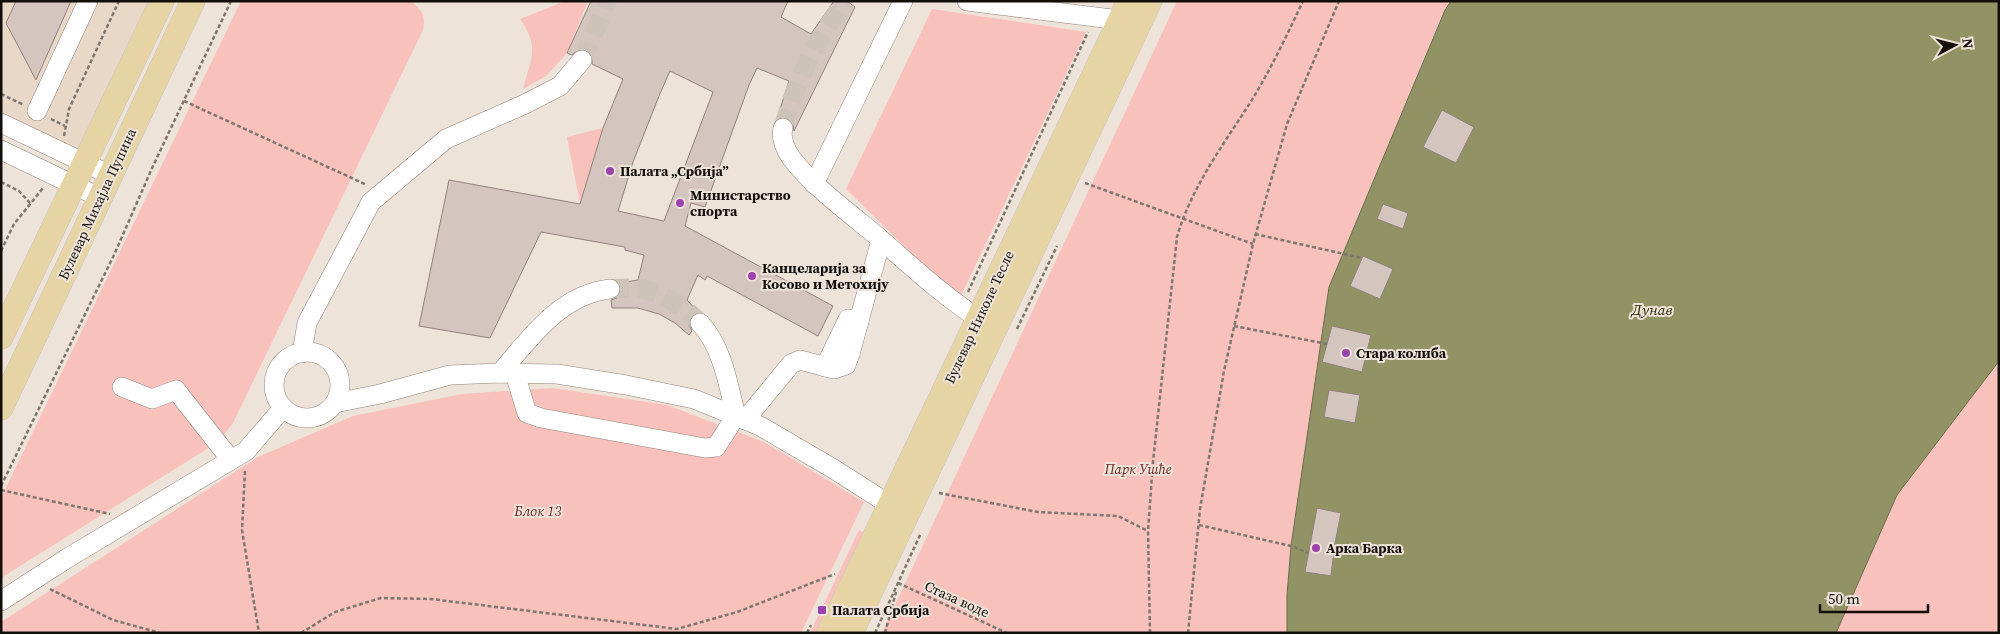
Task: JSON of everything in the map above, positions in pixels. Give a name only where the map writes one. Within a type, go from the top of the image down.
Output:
[{"type":"main road","name":"Булевар Михајла Пупина","points":[[1,337],[162,1]]},
{"type":"main road","name":"Булевар Михајла Пупина","points":[[1,408],[193,1]]},
{"type":"main road","name":"Булевар Николе Тесле","points":[[851,633],[898,510],[978,319],[1129,17],[1150,1]]},
{"type":"main road","name":"Булевар Николе Тесле","points":[[829,633],[898,510]]},
{"type":"street","points":[[36,112],[88,1]]},
{"type":"street","points":[[814,184],[903,1]]},
{"type":"street","points":[[967,1],[1095,17],[1129,17]]},
{"type":"street","points":[[302,353],[307,323],[371,202],[446,139],[525,104],[560,86],[582,60]]},
{"type":"street","points":[[1,123],[110,175]]},
{"type":"street","points":[[782,128],[781,132],[785,148],[814,184],[978,319]]},
{"type":"street","points":[[1,150],[99,197]]},
{"type":"street","points":[[508,373],[527,413],[541,418],[705,448],[716,446],[791,364],[800,360],[825,367],[848,319],[859,322],[881,240]]},
{"type":"street","points":[[508,373],[541,324],[576,300],[610,289]]},
{"type":"street","points":[[700,323],[718,348],[741,418]]},
{"type":"street","points":[[302,353],[314,353],[326,358],[340,378],[340,391],[335,403],[327,412],[317,417],[305,419],[293,415],[283,408],[275,392],[276,375],[282,364],[291,357],[302,353]]},
{"type":"street","points":[[335,403],[380,394],[450,375],[557,374],[626,385],[694,399],[760,426],[832,468],[898,510]]},
{"type":"street","points":[[122,387],[152,399],[176,390],[238,465]]},
{"type":"street","points":[[1,601],[133,519],[238,465],[246,451],[283,408]]},
{"type":"path","points":[[65,126],[69,109],[120,1]]},
{"type":"path","points":[[133,519],[1,488],[112,259],[231,1]]},
{"type":"path","points":[[1150,633],[1148,531],[1152,462],[1176,246],[1182,218],[1217,153],[1251,101],[1303,1]]},
{"type":"path","points":[[1188,633],[1198,525],[1224,371],[1252,244],[1287,124],[1339,1]]},
{"type":"path","points":[[978,319],[1095,17]]},
{"type":"path","points":[[184,101],[383,192]]},
{"type":"path","points":[[1,182],[19,190],[30,203],[14,224],[1,251]]},
{"type":"path","points":[[1085,183],[1252,244]]},
{"type":"path","points":[[1255,234],[1362,258]]},
{"type":"path","points":[[1234,326],[1327,344]]},
{"type":"path","points":[[238,465],[242,530],[259,633]]},
{"type":"path","points":[[939,493],[1038,512],[1118,516],[1148,531]]},
{"type":"path","points":[[1198,525],[1291,546],[1308,552]]},
{"type":"path","points":[[885,633],[909,547]]},
{"type":"path","points":[[301,633],[335,612],[381,598],[431,599],[677,629],[737,612],[835,574]]},
{"type":"path","points":[[33,581],[113,620],[160,633]]},
{"type":"path","name":"Стаза воде","points":[[898,584],[1007,633]]},
{"type":"shaded area","points":[[1,1],[149,1],[77,152],[1,115]]},
{"type":"green space","points":[[241,1],[411,1],[422,14],[424,25],[233,423],[223,436],[210,447],[1,578],[1,498]]},
{"type":"green space","points":[[565,1],[588,1],[567,53],[546,76],[523,89],[531,61],[532,46],[520,19]]},
{"type":"green space","name":"Парк Ушће","points":[[1177,1],[1451,1],[1444,10],[1329,287],[1291,546],[1287,595],[1287,633],[882,633]]},
{"type":"green space","points":[[932,9],[1086,32],[959,300],[846,189]]},
{"type":"green space","points":[[603,128],[580,204],[567,137]]},
{"type":"green space","points":[[1999,361],[1999,633],[1836,633],[1897,495]]},
{"type":"green space","name":"Блок 13","points":[[553,388],[667,405],[764,442],[864,502],[801,633],[1,633],[1,622],[258,457],[353,416],[462,394]]},
{"type":"green space","points":[[859,530],[866,533],[819,633],[810,633]]},
{"type":"water","name":"Дунав","points":[[1451,1],[1999,1],[1999,361],[1897,495],[1836,633],[1287,633],[1287,595],[1291,546],[1329,287],[1445,10]]},
{"type":"building","points":[[16,1],[71,1],[36,80],[6,23]]},
{"type":"building","name":"Палата „Србија”","points":[[591,1],[788,1],[781,17],[811,34],[834,1],[847,1],[855,7],[794,131],[790,119],[785,117],[777,119],[789,81],[757,68],[749,85],[705,207],[691,203],[685,226],[833,306],[818,336],[707,276],[705,280],[698,275],[687,300],[698,312],[689,319],[692,331],[689,335],[675,323],[659,314],[638,308],[612,308],[611,300],[617,298],[621,292],[619,283],[638,280],[644,255],[625,250],[625,247],[541,232],[490,338],[419,326],[449,180],[580,204],[603,128],[623,79],[592,64],[592,56],[584,49],[578,50],[572,55],[567,53]],"holes":[[[670,71],[713,92],[664,221],[618,211],[633,162]]]},
{"type":"building","points":[[1442,110],[1474,127],[1456,163],[1423,147]]},
{"type":"building","points":[[1383,204],[1408,213],[1403,229],[1377,219]]},
{"type":"building","points":[[1363,256],[1393,269],[1380,299],[1350,286]]},
{"type":"building","name":"Стара колиба","points":[[1332,326],[1371,335],[1362,372],[1322,362]]},
{"type":"building","points":[[1329,390],[1360,395],[1355,423],[1324,417]]},
{"type":"building","points":[[1317,508],[1341,513],[1331,576],[1305,572]]},
{"type":"tunnel","points":[[582,60],[608,1]]},
{"type":"tunnel","points":[[783,128],[794,94],[808,61],[825,30],[846,1]]},
{"type":"tunnel","points":[[610,289],[642,289],[661,295],[689,312],[700,323]]},
{"type":"place","name":"Палата „Србија”","points":[[610,171]]},
{"type":"place","name":"Министарство спорта","points":[[680,203]]},
{"type":"place","name":"Канцеларија за Косово и Метохију","points":[[752,276]]},
{"type":"place","name":"Стара колиба","points":[[1346,353]]},
{"type":"place","name":"Арка Барка","points":[[1316,548]]},
{"type":"place","name":"Палата Србија","points":[[822,610]]}]
